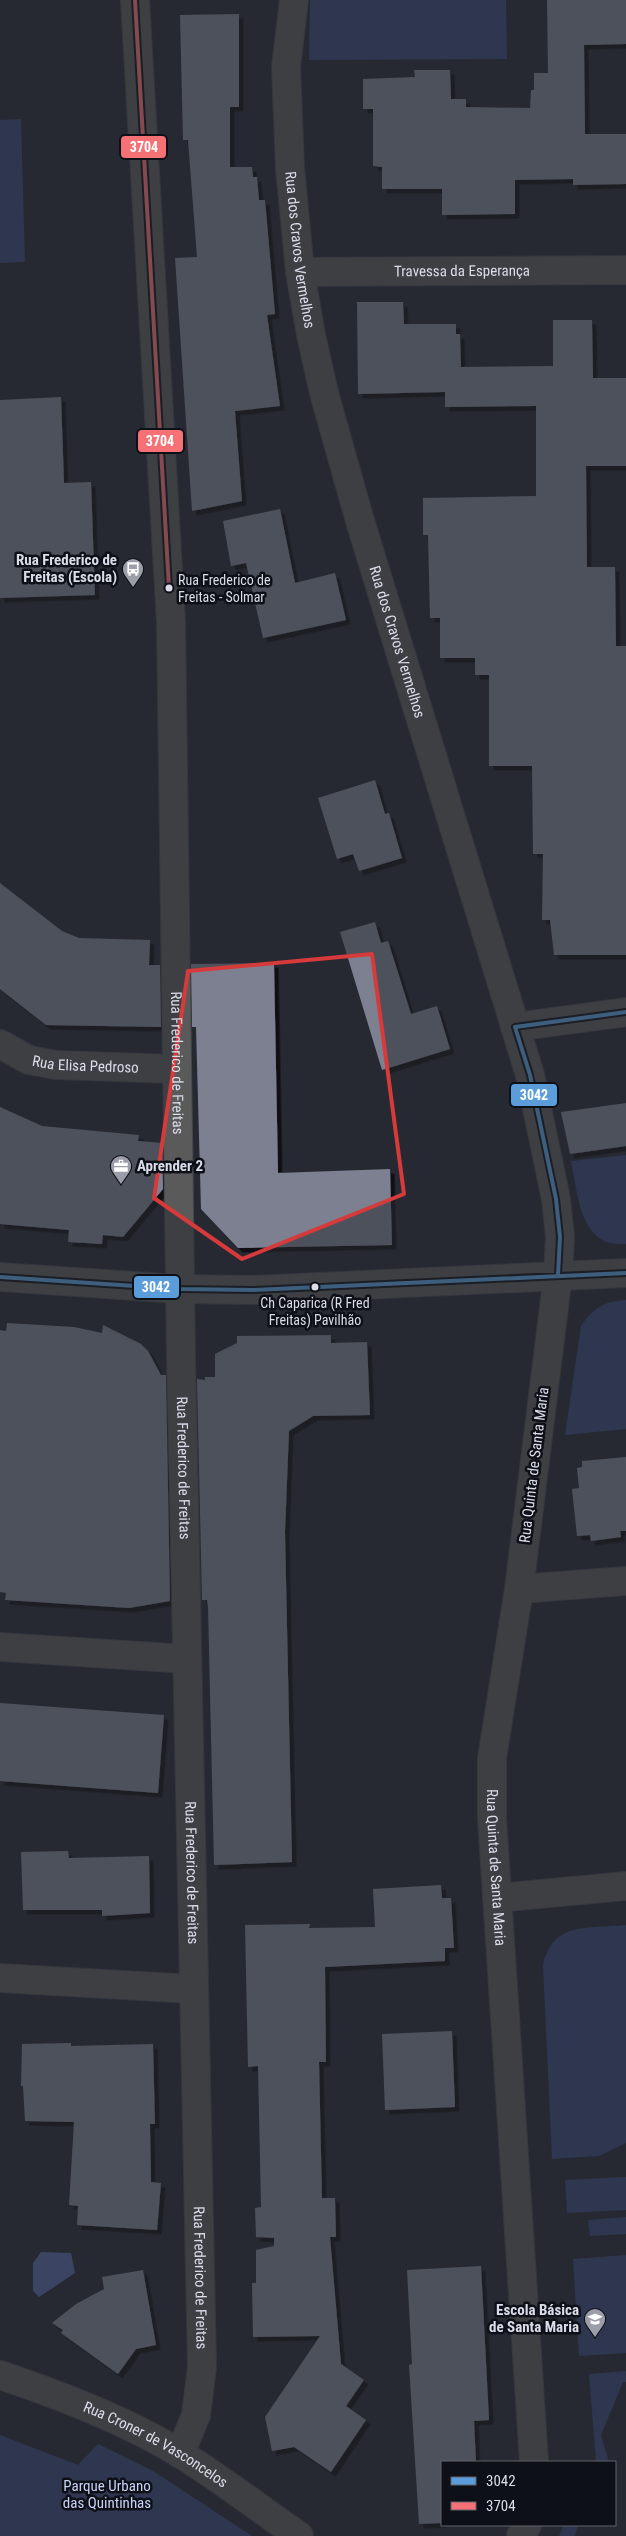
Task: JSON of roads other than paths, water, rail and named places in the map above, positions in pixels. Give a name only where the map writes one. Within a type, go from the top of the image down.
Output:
[{"type":"street","name":"Rua Frederico de Freitas","points":[[135,0],[136,48],[171,622],[176,1069],[202,2367],[196,2415],[180,2454]]},
{"type":"street","name":"Rua dos Cravos Vermelhos","points":[[294,0],[286,67],[290,168],[300,272],[324,392],[358,512],[530,1075],[556,1199],[560,1237],[558,1275]]},
{"type":"street","name":"Travessa da Esperança","points":[[300,272],[626,270]]},
{"type":"street","points":[[515,1027],[626,1012]]},
{"type":"street","name":"Rua Elisa Pedroso","points":[[0,1044],[30,1060],[56,1065],[176,1069]]},
{"type":"street","points":[[0,1277],[180,1288],[262,1290],[626,1273]]},
{"type":"street","name":"Rua Quinta de Santa Maria","points":[[534,2461],[492,1818],[492,1758],[519,1590],[558,1275]]},
{"type":"street","points":[[519,1590],[626,1581]]},
{"type":"street","points":[[0,1647],[187,1659]]},
{"type":"street","points":[[497,1898],[626,1886]]},
{"type":"street","points":[[0,1978],[193,1989]]},
{"type":"street","name":"Rua Croner de Vasconcelos","points":[[0,2376],[51,2392],[79,2404],[180,2454],[299,2536]]},
{"type":"place","name":"Rua Frederico de Freitas (Escola)","points":[[133,588]]},
{"type":"place","name":"Rua Frederico de Freitas - Solmar","points":[[169,588]]},
{"type":"place","name":"Aprender 2","points":[[121,1185]]},
{"type":"place","name":"Ch Caparica (R Fred Freitas) Pavilhão","points":[[315,1287]]},
{"type":"place","name":"Escola Básica de Santa Maria","points":[[595,2338]]},
{"type":"park label","name":"Parque Urbano das Quintinhas","points":[[107,2494]]}]
